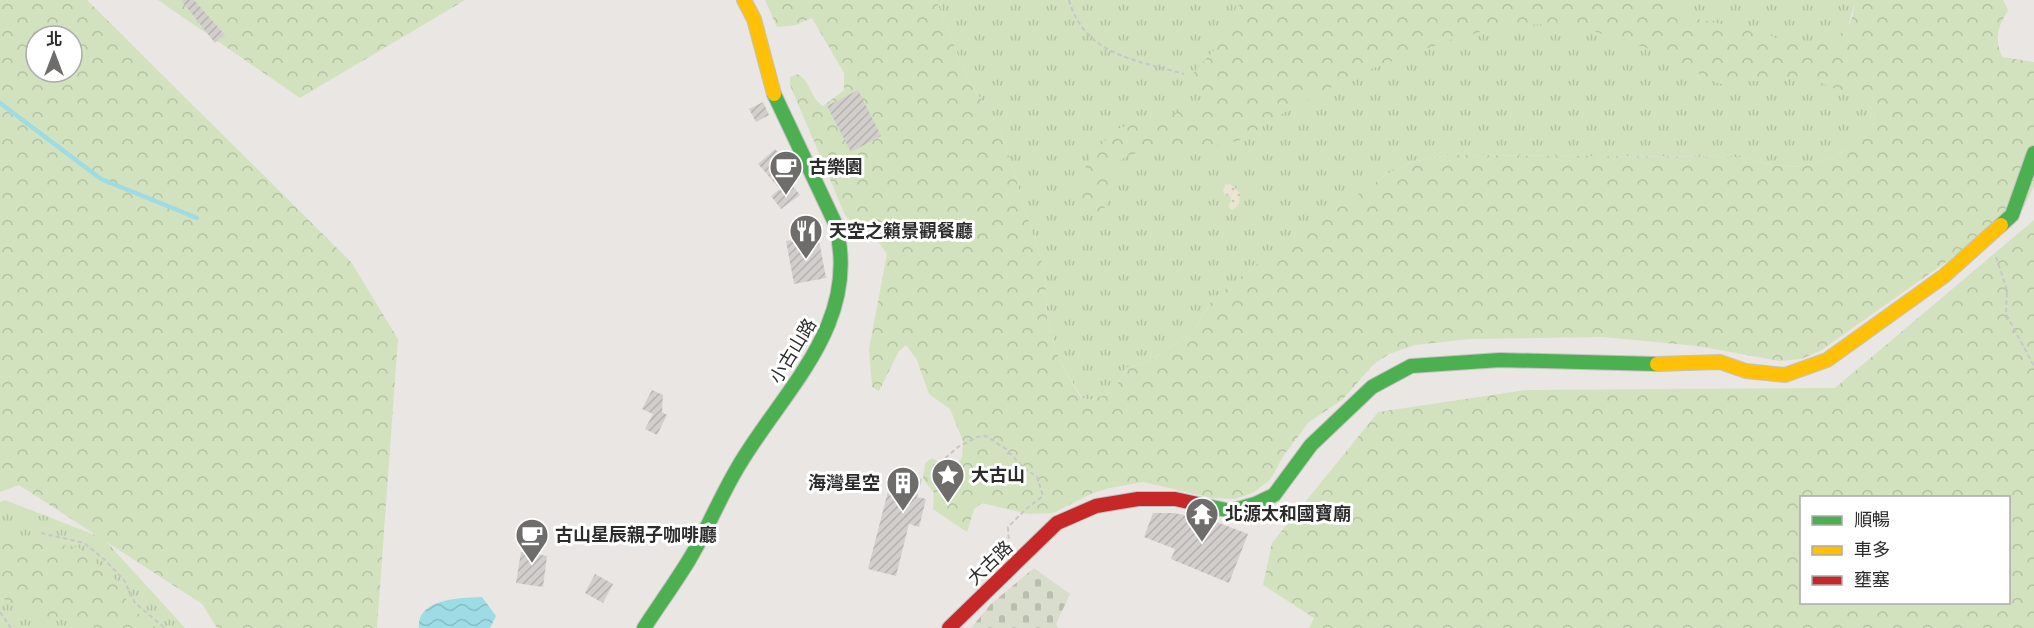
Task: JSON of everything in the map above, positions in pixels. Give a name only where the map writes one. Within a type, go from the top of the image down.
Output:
[{"type":"street","name":"小古山路","points":[[644,628],[688,561],[746,453],[821,346],[838,298],[841,268],[839,237],[829,208],[774,95],[755,25],[748,4],[744,0]]},
{"type":"street","points":[[1989,237],[2012,215],[2034,153]]},
{"type":"street","name":"大古路","points":[[949,628],[1057,523],[1096,506],[1138,498],[1175,500],[1231,511],[1255,504],[1274,495],[1311,445],[1372,387],[1411,366],[1500,360],[1618,365],[1720,362],[1746,371],[1785,375],[1827,360],[1944,276],[1989,237]]},
{"type":"path","points":[[1069,0],[1072,12],[1086,35],[1128,59],[1185,74]]},
{"type":"path","points":[[1989,237],[2007,290],[2006,314],[2034,366]]},
{"type":"path","points":[[945,488],[943,460],[958,447],[976,437],[986,436],[1006,449],[1023,467],[1037,477],[1043,496],[1008,527],[1009,543],[1015,563]]},
{"type":"path","points":[[41,533],[84,543],[124,580],[135,603],[165,628]]},
{"type":"path","points":[[0,612],[12,628]]},
{"type":"green space","points":[[0,0],[87,0],[351,262],[398,339],[377,628],[217,628],[202,604],[19,485],[0,492]]},
{"type":"green space","points":[[158,0],[465,0],[300,98]]},
{"type":"green space","points":[[765,0],[936,0],[968,80],[1000,128],[1045,273],[1047,319],[1060,362],[1081,398],[1090,400],[1113,392],[1126,368],[1150,361],[1194,330],[1213,299],[1261,261],[1389,173],[1412,162],[1448,155],[1741,157],[1781,166],[1798,166],[1830,159],[1860,138],[1875,123],[1874,111],[1865,102],[1805,76],[1720,84],[1649,49],[1587,29],[1562,24],[1510,25],[1459,37],[1352,76],[1274,118],[1245,139],[1183,153],[1145,151],[1129,155],[1117,162],[1111,171],[1106,206],[1098,215],[1086,215],[1074,194],[1090,157],[1116,129],[1186,110],[1207,97],[1188,79],[1223,40],[1236,7],[1247,0],[1665,0],[1691,17],[1751,29],[1790,43],[1805,45],[1827,41],[1844,30],[1850,22],[1854,0],[2003,0],[2008,10],[1998,33],[1998,44],[2002,57],[2034,62],[2034,186],[2024,207],[1820,351],[1801,359],[1780,361],[1697,346],[1603,337],[1470,339],[1415,345],[1389,354],[1373,365],[1342,400],[1309,422],[1284,455],[1270,480],[1254,492],[1234,499],[1212,498],[1143,482],[1093,493],[1053,513],[1028,514],[982,503],[974,509],[967,532],[933,509],[934,493],[923,479],[925,463],[932,458],[952,470],[962,458],[963,441],[950,409],[929,394],[917,360],[906,345],[899,351],[879,391],[872,387],[869,349],[887,254],[873,235],[864,234],[845,215],[790,85],[790,77],[797,74],[802,77],[815,99],[823,106],[844,90],[844,73],[812,18],[796,25],[777,27]]},
{"type":"green space","points":[[936,0],[1854,0],[1847,29],[1865,102],[1874,111],[1875,123],[1845,150],[1830,159],[1798,166],[1762,163],[1741,157],[1448,155],[1412,162],[1389,173],[1261,262],[1213,299],[1194,330],[1150,361],[1126,368],[1113,392],[1090,400],[1082,398],[1060,362],[1047,319],[1045,273],[1000,128],[968,80]]},
{"type":"green space","points":[[2034,220],[2034,628],[1309,628],[1314,618],[1263,585],[1272,543],[1378,412],[1526,390],[1835,388]]},
{"type":"green space","points":[[5,500],[103,538],[185,628],[0,628],[0,502]]},
{"type":"green space","points":[[0,541],[78,547],[116,580],[130,607],[157,628],[94,628],[88,618],[55,620],[30,612],[0,597]]},
{"type":"green space","points":[[1034,568],[1070,594],[1056,624],[1058,628],[971,628],[991,604]]},
{"type":"sand","points":[[1225,184],[1231,184],[1240,193],[1239,204],[1233,210],[1229,206],[1230,196],[1223,192]]},
{"type":"water","points":[[482,597],[496,616],[490,628],[419,628],[420,618],[433,605],[452,599]]},
{"type":"building","points":[[181,0],[194,0],[225,35],[215,43]]},
{"type":"building","points":[[858,90],[881,136],[851,152],[827,106]]},
{"type":"building","points":[[763,102],[769,115],[756,122],[749,109]]},
{"type":"building","points":[[775,149],[786,161],[778,167],[800,195],[781,209],[771,196],[780,189],[758,164]]},
{"type":"building","name":"天空之籟景觀餐廳","points":[[818,235],[826,278],[794,284],[786,241]]},
{"type":"building","points":[[652,390],[663,395],[662,412],[667,415],[657,435],[645,429],[653,414],[642,409]]},
{"type":"building","name":"海灣星空","points":[[893,472],[922,479],[917,497],[926,499],[919,527],[909,524],[896,576],[868,569]]},
{"type":"building","name":"北源太和國寶廟","points":[[1153,513],[1174,513],[1214,521],[1248,534],[1229,583],[1171,559],[1175,549],[1144,537]]},
{"type":"building","points":[[521,552],[547,556],[543,587],[516,583]]},
{"type":"building","points":[[595,574],[613,584],[603,603],[585,593]]},
{"type":"waterway","points":[[0,103],[101,179],[197,218]]},
{"type":"traffic: fast","points":[[644,628],[689,560],[738,467],[814,354],[828,324],[838,292],[841,259],[835,223],[774,94]]},
{"type":"traffic: fast","points":[[2001,225],[2012,215],[2034,153]]},
{"type":"traffic: fast","points":[[1198,504],[1231,511],[1255,504],[1274,495],[1311,445],[1372,387],[1411,366],[1500,360],[1657,364]]},
{"type":"traffic: slow","points":[[744,0],[754,19],[774,94]]},
{"type":"traffic: slow","points":[[1657,364],[1720,362],[1746,371],[1785,375],[1827,360],[1944,276],[2001,225]]},
{"type":"traffic: jam","points":[[949,628],[1057,523],[1096,506],[1138,499],[1175,499],[1198,504]]},
{"type":"place","name":"古樂園","points":[[786,196]]},
{"type":"place","name":"天空之籟景觀餐廳","points":[[806,260]]},
{"type":"place","name":"大古山","points":[[948,504]]},
{"type":"place","name":"海灣星空","points":[[903,512]]},
{"type":"place","name":"北源太和國寶廟","points":[[1202,543]]},
{"type":"place","name":"古山星辰親子咖啡廳","points":[[532,564]]}]
